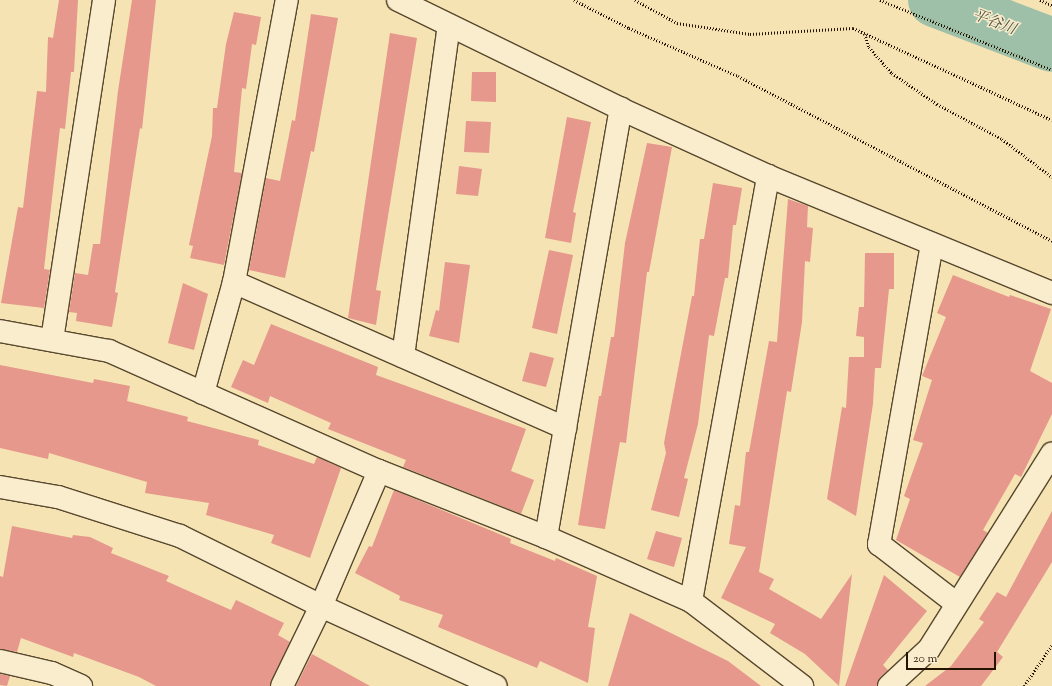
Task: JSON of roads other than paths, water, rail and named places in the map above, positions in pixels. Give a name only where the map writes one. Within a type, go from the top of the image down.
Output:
[{"type":"street","points":[[52,340],[104,0]]},
{"type":"street","points":[[204,393],[234,282],[287,0]]},
{"type":"street","points":[[398,0],[621,109],[768,176],[1052,293]]},
{"type":"street","points":[[403,356],[449,26]]},
{"type":"street","points":[[546,537],[621,109]]},
{"type":"street","points":[[692,600],[768,176]]},
{"type":"street","points":[[932,244],[879,544],[957,604]]},
{"type":"street","points":[[234,282],[565,428]]},
{"type":"street","points":[[0,331],[109,350],[379,471],[546,537],[692,600],[802,686]]},
{"type":"street","points":[[889,686],[929,649],[1052,454]]},
{"type":"street","points":[[282,686],[321,606],[379,471]]},
{"type":"street","points":[[0,487],[58,497],[180,536],[321,606],[496,686]]},
{"type":"street","points":[[0,661],[52,673],[81,686]]},
{"type":"waterway","name":"平谷川","points":[[935,0],[1052,45]]}]
